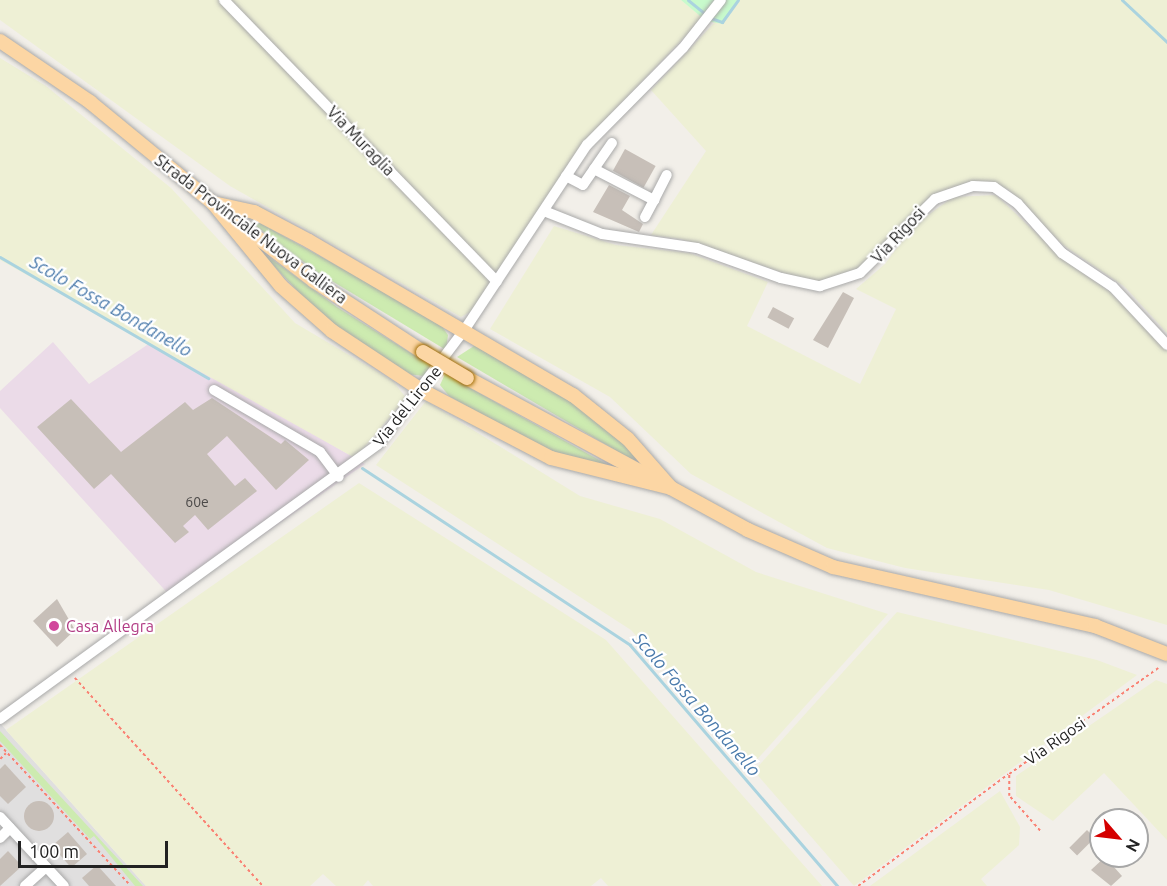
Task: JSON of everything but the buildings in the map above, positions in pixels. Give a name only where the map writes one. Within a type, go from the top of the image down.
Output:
[{"type":"main road","name":"Strada Provinciale Nuova Galliera","points":[[0,41],[90,102],[213,203],[314,281],[467,378],[672,488]]},
{"type":"main road","points":[[213,203],[254,212],[465,329],[595,410],[672,488]]},
{"type":"main road","points":[[213,203],[307,311],[421,390],[551,458],[672,488],[748,530],[833,567],[1095,626],[1167,654]]},
{"type":"street","name":"Via Muraglia","points":[[224,0],[497,282]]},
{"type":"street","name":"Via del Lirone","points":[[0,719],[66,669],[339,477],[378,444],[465,329],[566,176],[602,128],[709,17],[721,0]]},
{"type":"street","points":[[566,176],[583,185],[612,143]]},
{"type":"street","points":[[594,169],[654,200]]},
{"type":"street","points":[[645,217],[667,175]]},
{"type":"street","name":"Via Rigosi","points":[[544,211],[602,234],[697,248],[780,278],[820,286],[860,273],[935,199],[973,186],[994,187],[1018,204],[1062,253],[1113,287],[1167,345]]},
{"type":"street","points":[[214,390],[320,452],[339,477]]},
{"type":"street","points":[[0,817],[64,886]]},
{"type":"street","points":[[0,838],[10,828]]},
{"type":"street","points":[[25,886],[46,867]]},
{"type":"path","name":"Via Rigosi","points":[[1040,831],[1009,796],[1009,774],[1158,668]]},
{"type":"path","points":[[66,669],[263,886]]},
{"type":"path","points":[[0,745],[130,886]]},
{"type":"path","points":[[0,759],[7,753]]},
{"type":"path","points":[[858,886],[1009,774]]},
{"type":"shaded area","points":[[153,341],[365,464],[172,598],[0,408],[0,391],[53,342],[89,384]]},
{"type":"shaded area","points":[[0,723],[6,730],[146,886],[0,886]]},
{"type":"green space","points":[[0,0],[681,0],[703,18],[589,136],[475,309],[461,317],[230,186],[0,20]]},
{"type":"green space","points":[[681,0],[739,0],[723,24],[706,21]]},
{"type":"green space","points":[[739,0],[1167,0],[1167,333],[1125,287],[1063,245],[1008,189],[972,182],[930,197],[859,270],[814,283],[681,239],[651,235],[706,151],[651,90],[715,22],[723,23]]},
{"type":"green space","points":[[0,58],[46,86],[171,188],[295,323],[393,381],[406,398],[355,458],[0,260]]},
{"type":"green space","points":[[996,195],[1068,263],[1110,292],[1167,351],[1167,625],[1049,590],[905,568],[827,548],[691,474],[610,397],[490,329],[554,226],[616,245],[689,253],[768,282],[747,326],[860,384],[896,309],[856,289],[885,264],[913,226],[953,197]]},
{"type":"green space","points":[[258,222],[439,322],[448,335],[446,350],[317,272],[256,226]]},
{"type":"green space","points":[[258,249],[337,307],[433,367],[423,376],[407,374],[327,322]]},
{"type":"green space","points":[[477,344],[568,398],[621,439],[644,467],[457,357]]},
{"type":"green space","points":[[445,374],[608,465],[608,468],[536,446],[449,396],[440,385]]},
{"type":"green space","points":[[426,401],[580,496],[660,519],[756,572],[888,614],[752,765],[631,630],[376,465]]},
{"type":"green space","points":[[359,483],[606,640],[822,886],[608,886],[601,878],[591,886],[373,886],[368,880],[363,886],[336,886],[323,874],[310,886],[146,886],[6,730]]},
{"type":"green space","points":[[897,612],[1097,660],[1137,675],[854,886],[754,771]]},
{"type":"green space","points":[[1156,680],[1167,684],[1167,840],[1149,821],[1149,808],[1137,808],[1104,773],[1053,821],[1016,796],[1016,776]]},
{"type":"green space","points":[[0,731],[143,886],[135,886],[94,836],[90,839],[0,741]]},
{"type":"green space","points":[[1000,791],[1020,827],[1019,845],[981,879],[987,886],[870,886]]},
{"type":"waterway","points":[[688,0],[705,14]]},
{"type":"waterway","points":[[711,18],[722,22],[738,0]]},
{"type":"waterway","points":[[1122,0],[1167,42]]},
{"type":"waterway","name":"Scolo Fossa Bondanello","points":[[0,257],[208,378]]},
{"type":"waterway","name":"Scolo Fossa Bondanello","points":[[362,468],[630,645],[837,886]]},
{"type":"place","name":"Casa Allegra","points":[[54,626]]}]
